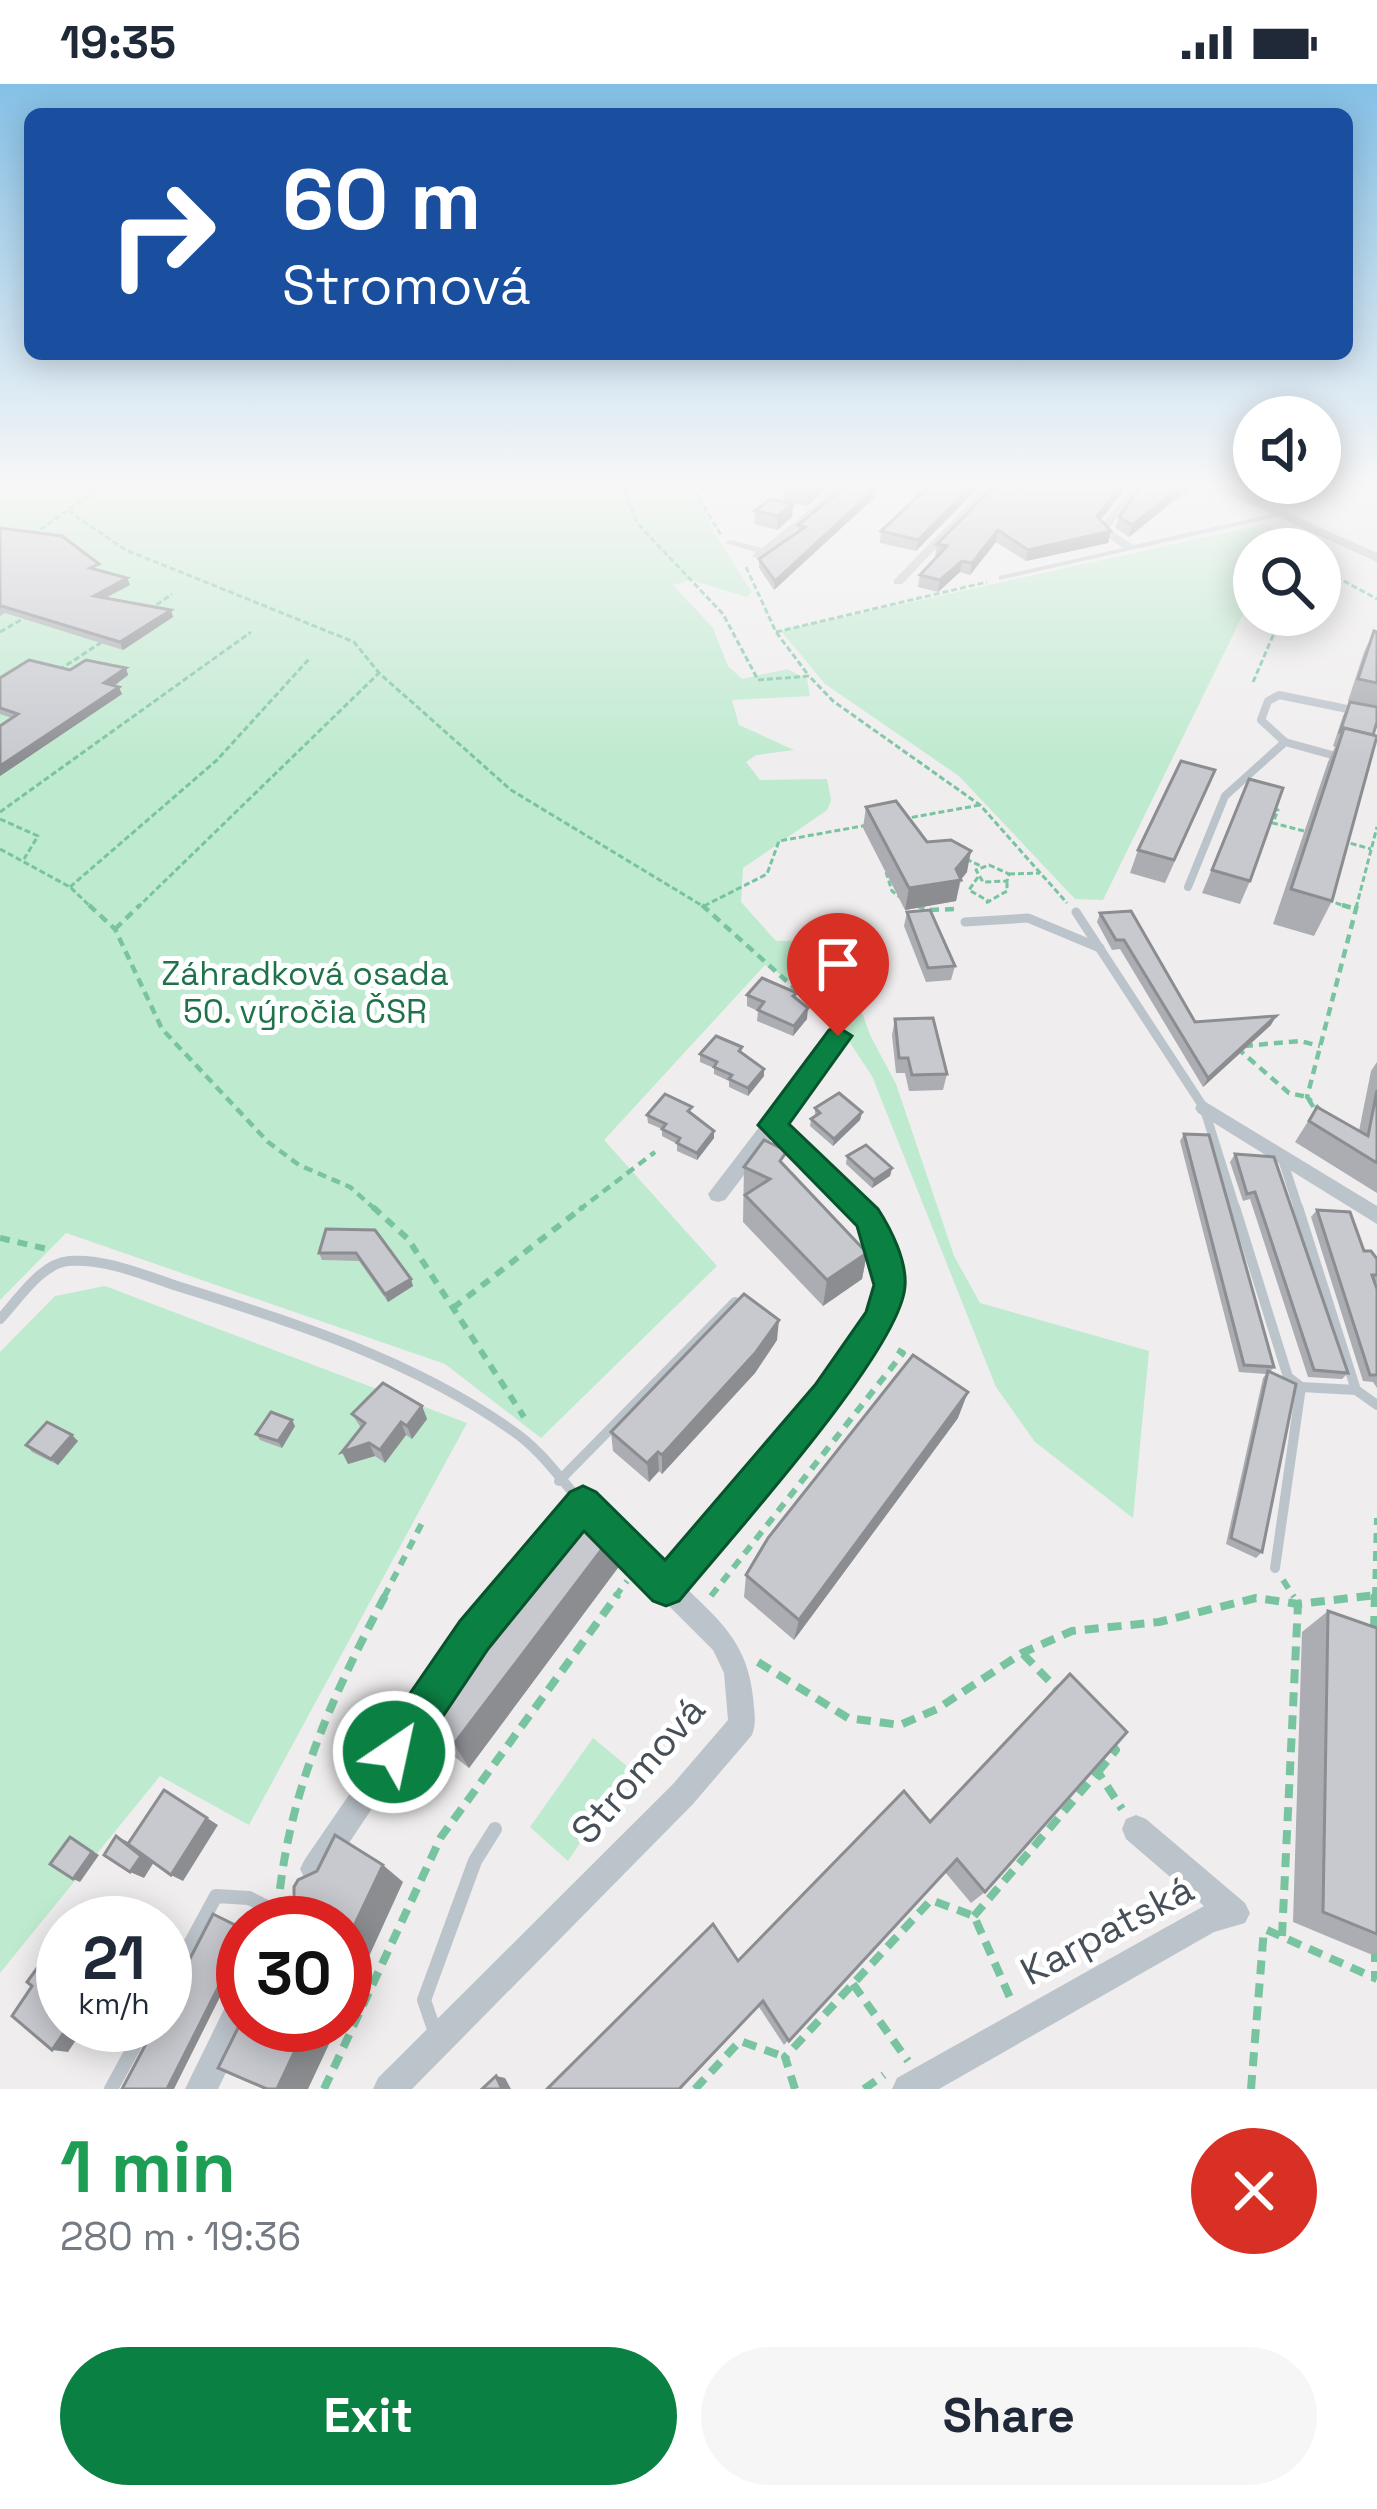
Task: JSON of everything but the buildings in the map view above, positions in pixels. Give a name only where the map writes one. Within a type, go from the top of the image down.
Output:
[{"type":"street","points":[[898,582],[903,577]]},
{"type":"street","points":[[1003,578],[1009,577]]},
{"type":"street","points":[[718,1194],[838,1036]]},
{"type":"street","points":[[1204,1108],[1377,1216]]},
{"type":"street","points":[[666,1587],[826,1396],[887,1302],[889,1268],[867,1217],[772,1125]]},
{"type":"street","points":[[559,1532],[583,1504]]},
{"type":"street","name":"Stromová","points":[[389,2089],[683,1794],[742,1725],[737,1671],[722,1641],[583,1504]]},
{"type":"street","points":[[315,1869],[447,1674]]},
{"type":"street","name":"Karpatská","points":[[1136,1829],[1235,1912]]},
{"type":"street","name":"Karpatská","points":[[908,2075],[1210,1918],[1235,1912]]},
{"type":"street","points":[[201,2089],[219,2052]]},
{"type":"lane","points":[[1361,763],[1285,742],[1261,720],[1268,701],[1279,695],[1377,715]]},
{"type":"lane","points":[[1188,887],[1225,796],[1285,742]]},
{"type":"lane","points":[[1076,912],[1204,1108],[1288,1377],[1301,1387],[1356,1390],[1377,1405]]},
{"type":"lane","points":[[965,922],[1028,918],[1100,948]]},
{"type":"lane","points":[[1280,1153],[1356,1390]]},
{"type":"lane","points":[[0,1319],[41,1276],[67,1261],[95,1264],[398,1363],[464,1398],[541,1454],[583,1504]]},
{"type":"lane","points":[[560,1480],[735,1302]]},
{"type":"lane","points":[[1275,1568],[1301,1387]]},
{"type":"lane","points":[[438,2040],[424,2000],[475,1861],[495,1829]]},
{"type":"lane","points":[[192,1940],[216,1896]]},
{"type":"lane","points":[[111,2089],[131,2052]]},
{"type":"path","points":[[192,577],[354,642],[379,673],[512,790],[704,906],[836,1025],[838,1036]]},
{"type":"path","points":[[682,577],[724,615],[758,680],[809,676]]},
{"type":"path","points":[[751,577],[776,632],[833,701],[980,805],[1076,912]]},
{"type":"path","points":[[776,632],[1003,578]]},
{"type":"path","points":[[1341,579],[1377,599]]},
{"type":"path","points":[[134,620],[172,594]]},
{"type":"path","points":[[0,632],[38,611]]},
{"type":"path","points":[[24,859],[38,836],[0,815],[251,632]]},
{"type":"path","points":[[57,671],[115,633]]},
{"type":"path","points":[[1253,682],[1273,636]]},
{"type":"path","points":[[70,887],[217,760],[309,659]]},
{"type":"path","points":[[116,929],[379,673]]},
{"type":"path","points":[[1225,796],[1278,810],[1273,823],[1312,833]]},
{"type":"path","points":[[890,821],[980,805]]},
{"type":"path","points":[[704,906],[767,874],[779,842],[868,825]]},
{"type":"path","points":[[1307,1096],[1377,827]]},
{"type":"path","points":[[1332,838],[1371,849]]},
{"type":"path","points":[[0,849],[70,887],[116,929],[162,1029],[268,1142],[299,1165],[350,1187],[408,1239],[524,1416],[541,1454]]},
{"type":"path","points":[[960,855],[981,866],[996,866],[1008,878],[1007,891],[976,906]]},
{"type":"path","points":[[884,864],[892,891],[901,900],[928,910],[962,909]]},
{"type":"path","points":[[1367,864],[1377,867]]},
{"type":"path","points":[[978,878],[976,870],[981,866]]},
{"type":"path","points":[[978,878],[996,884],[1040,873]]},
{"type":"path","points":[[978,878],[969,890],[990,902]]},
{"type":"path","points":[[1324,899],[1356,909]]},
{"type":"path","points":[[1320,1046],[1300,1041],[1235,1046],[1289,1093],[1307,1096],[1325,1118]]},
{"type":"path","points":[[453,1308],[655,1152]]},
{"type":"path","points":[[0,1238],[50,1250]]},
{"type":"path","points":[[1374,1642],[1377,1518]]},
{"type":"path","points":[[284,1896],[282,1864],[292,1814],[333,1700],[422,1523]]},
{"type":"path","points":[[324,2089],[441,1837],[642,1563]]},
{"type":"path","points":[[1275,1568],[1298,1604],[1282,1936]]},
{"type":"path","points":[[737,1671],[762,1661],[848,1718],[900,1725],[937,1709],[1022,1653],[1072,1630],[1159,1622],[1256,1598],[1298,1604],[1375,1594]]},
{"type":"path","points":[[1022,1653],[1069,1701]]},
{"type":"path","points":[[974,1916],[1116,1750],[1100,1733]]},
{"type":"path","points":[[1098,1772],[1136,1829]]},
{"type":"path","points":[[784,2057],[932,1900],[974,1916],[1011,2000]]},
{"type":"path","points":[[1235,1912],[1376,1978],[1375,1935]]},
{"type":"path","points":[[1251,2089],[1264,1929]]},
{"type":"path","points":[[853,1984],[908,2075]]},
{"type":"path","points":[[695,2089],[740,2041],[784,2057]]},
{"type":"path","points":[[784,2057],[795,2089]]},
{"type":"green space","name":"Záhradková osada 50. výročia ČSR","points":[[0,577],[742,577],[752,592],[747,597],[691,580],[673,585],[713,628],[728,666],[742,679],[787,669],[807,679],[810,696],[732,700],[739,725],[794,750],[756,755],[746,762],[760,780],[827,779],[831,800],[827,810],[743,868],[741,902],[776,941],[835,940],[871,1037],[896,1084],[954,1256],[980,1303],[1149,1351],[1133,1518],[1035,1442],[996,1387],[872,1076],[821,999],[765,965],[604,1140],[717,1266],[541,1438],[445,1364],[66,1233],[0,1300]]},
{"type":"green space","points":[[1027,577],[1233,577],[1233,635],[1103,900],[1075,899],[959,776],[825,684],[781,631]]},
{"type":"green space","points":[[105,1286],[467,1423],[249,1825],[160,1776],[63,1896],[36,1896],[36,1929],[0,1973],[0,1352],[55,1296]]},
{"type":"green space","points":[[593,1738],[629,1768],[568,1861],[530,1827]]},
{"type":"route","points":[[394,1752],[474,1635],[583,1504],[666,1587],[826,1396],[881,1318],[890,1285],[878,1234],[867,1217],[772,1125],[838,1036]]}]
